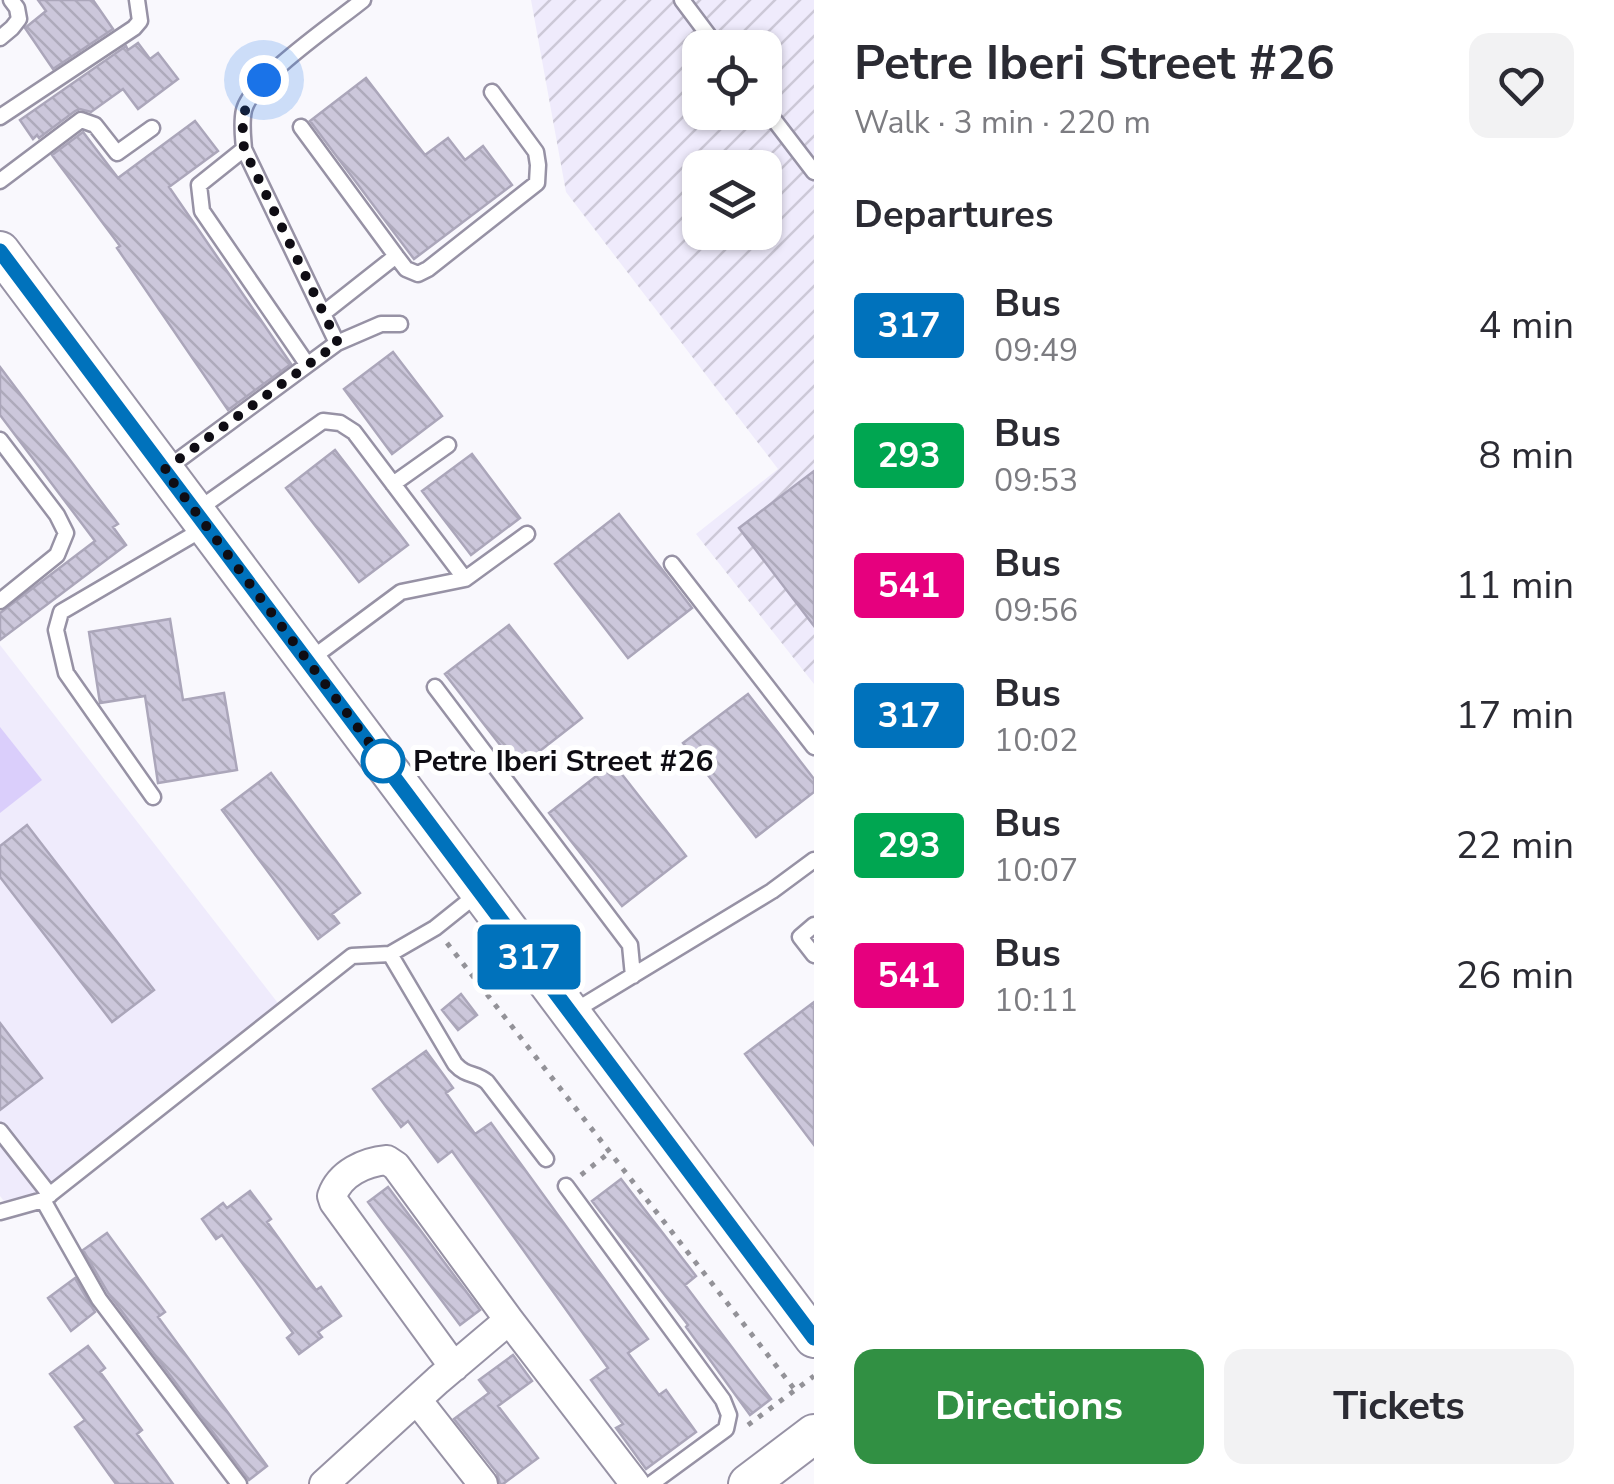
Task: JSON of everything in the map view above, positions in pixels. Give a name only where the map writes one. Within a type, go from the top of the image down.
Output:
[{"type":"street","points":[[0,251],[814,1338]]},
{"type":"street","points":[[454,1367],[332,1196],[338,1183],[365,1164],[387,1160],[396,1166],[635,1484]]},
{"type":"street","points":[[324,1484],[509,1320]]},
{"type":"street","points":[[417,1400],[482,1484]]},
{"type":"street","points":[[748,1484],[814,1434]]},
{"type":"lane","points":[[0,38],[18,19],[12,0]]},
{"type":"lane","points":[[0,117],[134,28],[140,21],[137,0]]},
{"type":"lane","points":[[338,343],[244,149],[242,128],[244,106],[264,80],[364,0]]},
{"type":"lane","points":[[682,0],[704,30]]},
{"type":"lane","points":[[301,127],[406,269],[418,274],[536,183],[536,152],[492,92]]},
{"type":"lane","points":[[0,181],[81,120],[95,125],[117,153],[152,128]]},
{"type":"lane","points":[[782,126],[808,154],[814,172]]},
{"type":"lane","points":[[244,149],[200,185],[202,211],[306,364]]},
{"type":"lane","points":[[324,312],[396,256]]},
{"type":"lane","points":[[164,470],[338,343],[381,324],[400,324]]},
{"type":"lane","points":[[152,798],[66,673],[56,630],[61,612],[201,519],[323,421],[340,423],[354,432],[466,578]]},
{"type":"lane","points":[[0,440],[57,515],[66,534],[57,555],[0,601]]},
{"type":"lane","points":[[393,484],[448,444]]},
{"type":"lane","points":[[308,662],[401,592],[466,578],[526,534]]},
{"type":"lane","points":[[672,564],[814,747]]},
{"type":"lane","points":[[435,687],[630,946],[633,976]]},
{"type":"lane","points":[[571,1013],[772,892],[814,860]]},
{"type":"lane","points":[[0,1212],[46,1197],[352,956],[390,954],[436,928],[481,892]]},
{"type":"lane","points":[[814,926],[800,936],[814,955]]},
{"type":"lane","points":[[390,954],[456,1064],[463,1072],[487,1082],[546,1158]]},
{"type":"lane","points":[[0,1131],[46,1197],[98,1300],[238,1484]]},
{"type":"lane","points":[[566,1186],[723,1400],[729,1415],[726,1429],[651,1484]]},
{"type":"path","points":[[436,928],[795,1390]]},
{"type":"path","points":[[566,1186],[610,1152]]},
{"type":"shaded area","points":[[531,0],[814,0],[814,684],[696,534],[778,469],[566,192]]},
{"type":"shaded area","points":[[0,645],[281,1007],[14,1214],[0,1196]]},
{"type":"shaded area","points":[[0,727],[42,780],[0,813]]},
{"type":"building","points":[[38,0],[93,0],[113,29],[53,69],[25,28],[46,11]]},
{"type":"building","points":[[138,43],[150,59],[158,53],[178,79],[138,109],[123,89],[91,112],[75,111],[33,139],[20,120],[126,46],[128,50]]},
{"type":"building","points":[[366,78],[425,155],[448,138],[465,160],[483,146],[512,185],[414,259],[310,121]]},
{"type":"building","points":[[195,121],[218,151],[169,187],[291,364],[228,410],[117,248],[120,246],[52,155],[83,132],[118,178]]},
{"type":"building","points":[[393,352],[442,416],[392,454],[344,389]]},
{"type":"building","points":[[0,367],[118,524],[113,527],[126,545],[0,640],[0,613],[95,541],[0,415]]},
{"type":"building","points":[[335,450],[408,545],[359,582],[286,488]]},
{"type":"building","points":[[472,454],[520,518],[471,555],[422,491]]},
{"type":"building","points":[[814,471],[814,626],[739,528]]},
{"type":"building","points":[[619,514],[692,608],[628,658],[555,564]]},
{"type":"building","points":[[170,619],[183,700],[224,693],[237,770],[158,783],[145,696],[100,703],[89,632]]},
{"type":"building","points":[[509,625],[582,718],[518,768],[445,674]]},
{"type":"building","points":[[748,694],[814,779],[814,792],[756,837],[683,743]]},
{"type":"building","points":[[613,763],[686,856],[622,906],[549,813]]},
{"type":"building","points":[[271,773],[360,893],[332,914],[339,923],[318,939],[222,810]]},
{"type":"building","points":[[27,825],[154,990],[112,1022],[0,877],[0,846]]},
{"type":"building","points":[[461,994],[477,1015],[458,1030],[442,1010]]},
{"type":"building","points":[[814,1002],[814,1145],[745,1054]]},
{"type":"building","points":[[0,1023],[42,1078],[0,1110]]},
{"type":"building","points":[[426,1051],[453,1088],[446,1093],[475,1134],[491,1123],[648,1339],[628,1353],[659,1395],[666,1390],[696,1432],[646,1469],[616,1428],[623,1424],[591,1380],[608,1368],[452,1151],[438,1162],[408,1121],[401,1127],[373,1089]]},
{"type":"building","points":[[621,1179],[696,1276],[685,1285],[771,1399],[750,1415],[688,1325],[592,1201]]},
{"type":"building","points":[[388,1187],[480,1310],[460,1325],[368,1202]]},
{"type":"building","points":[[250,1191],[271,1219],[267,1222],[316,1290],[321,1287],[341,1316],[318,1332],[322,1337],[299,1354],[287,1338],[293,1333],[222,1235],[216,1239],[202,1219],[223,1203],[227,1208]]},
{"type":"building","points":[[107,1233],[165,1312],[158,1317],[267,1466],[249,1480],[108,1293],[83,1250]]},
{"type":"building","points":[[75,1278],[95,1312],[71,1331],[48,1298]]},
{"type":"building","points":[[88,1346],[105,1368],[100,1372],[142,1430],[137,1434],[173,1484],[116,1484],[75,1427],[85,1420],[50,1374]]},
{"type":"building","points":[[513,1355],[532,1381],[498,1406],[538,1458],[500,1484],[497,1473],[454,1419],[489,1393],[479,1380]]},
{"type":"bus line","name":"317","points":[[0,251],[814,1338]]},
{"type":"place","name":"Petre Iberi Street #26","points":[[383,761]]},
{"type":"route","points":[[264,80],[244,106],[244,149],[338,343],[164,470],[383,761]]}]
